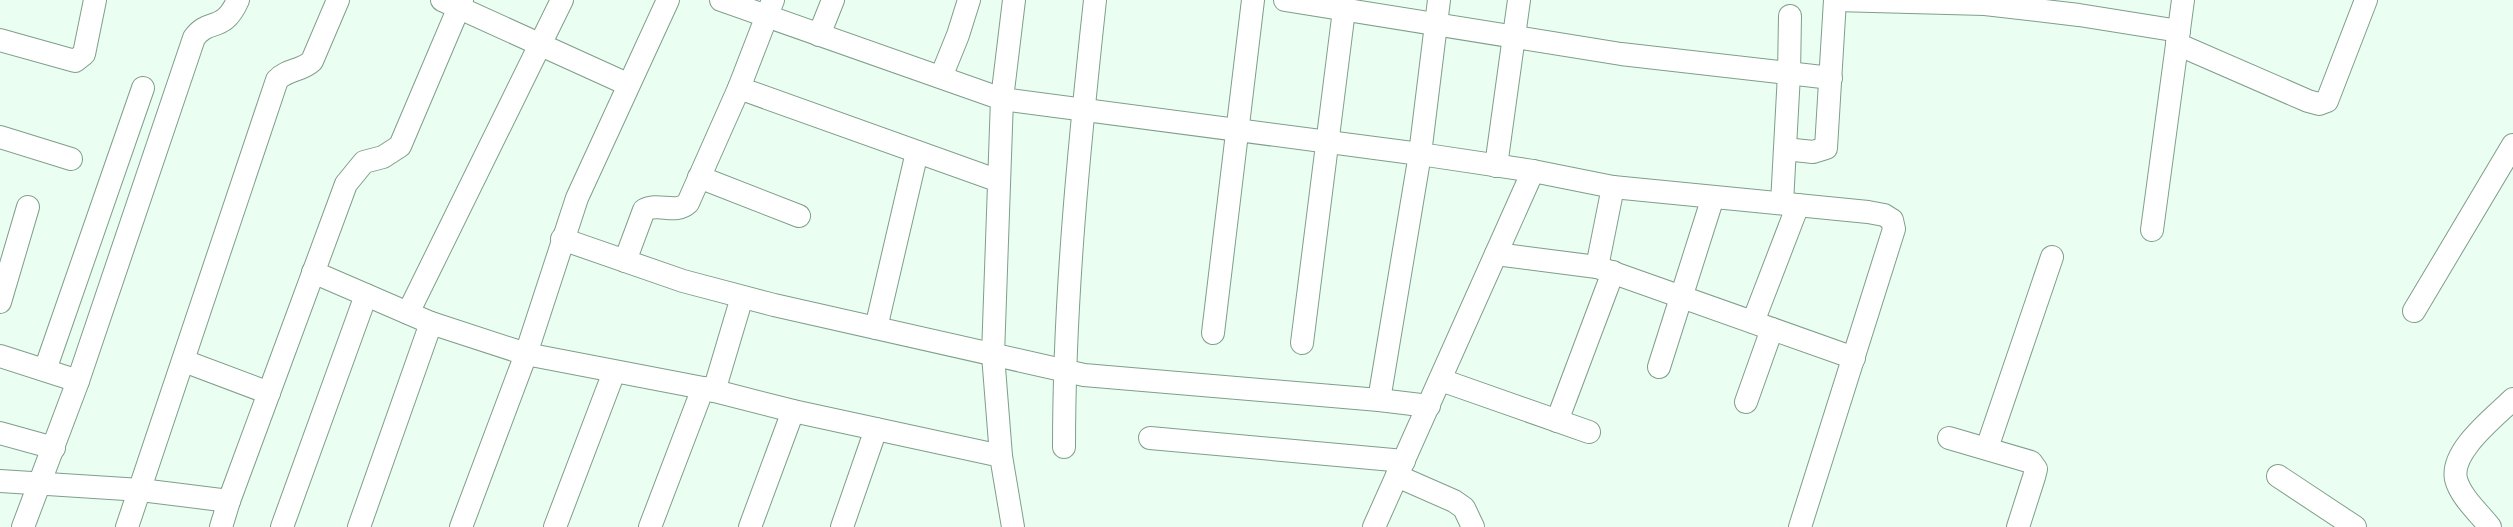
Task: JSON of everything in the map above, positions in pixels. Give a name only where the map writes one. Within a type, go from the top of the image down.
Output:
[{"type":"street","points":[[0,40],[75,61],[84,54],[95,0]]},
{"type":"street","points":[[23,527],[78,381],[194,38],[200,29],[227,19],[238,0]]},
{"type":"street","points":[[128,527],[277,80],[288,71],[307,66],[312,61],[338,0]]},
{"type":"street","points":[[408,313],[468,194],[539,44],[562,0]]},
{"type":"street","points":[[462,527],[526,354],[562,238],[577,198],[627,84],[668,0]]},
{"type":"street","points":[[721,0],[769,8],[819,35],[1002,99],[1420,154],[1533,171],[1613,187],[1868,212],[1884,215],[1892,220],[1894,229],[1800,527]]},
{"type":"street","points":[[819,35],[832,0]]},
{"type":"street","points":[[941,77],[958,35],[969,0]]},
{"type":"street","points":[[1013,527],[1001,456],[993,355],[1002,99],[1014,0]]},
{"type":"street","points":[[1064,447],[1064,370],[1083,109],[1095,0]]},
{"type":"street","points":[[1212,333],[1253,0]]},
{"type":"street","points":[[1285,0],[1621,54],[1831,78]]},
{"type":"street","points":[[1380,400],[1420,154],[1439,0]]},
{"type":"street","points":[[1496,166],[1519,0]]},
{"type":"street","points":[[1785,149],[1813,152],[1826,148],[1835,0],[1985,2],[2178,37],[2308,101],[2319,104],[2327,101],[2366,0]]},
{"type":"street","points":[[2152,230],[2183,0]]},
{"type":"street","points":[[221,527],[229,501],[346,184],[364,162],[383,157],[400,146],[454,3],[627,84]]},
{"type":"street","points":[[625,261],[644,210],[652,206],[674,209],[682,208],[688,203],[739,88],[769,8]]},
{"type":"street","points":[[1302,342],[1344,10]]},
{"type":"street","points":[[1746,402],[1790,204],[1785,149],[1790,16]]},
{"type":"street","points":[[45,370],[143,88]]},
{"type":"street","points":[[739,88],[999,181]]},
{"type":"street","points":[[0,137],[71,159]]},
{"type":"street","points":[[2414,311],[2513,145]]},
{"type":"street","points":[[876,328],[917,152]]},
{"type":"street","points":[[1374,527],[1441,380],[1533,171]]},
{"type":"street","points":[[699,177],[799,216]]},
{"type":"street","points":[[1558,421],[1605,270],[1613,187]]},
{"type":"street","points":[[1659,367],[1713,197]]},
{"type":"street","points":[[0,302],[28,206]]},
{"type":"street","points":[[562,238],[683,281],[742,297],[1084,375],[1380,400],[1429,406]]},
{"type":"street","points":[[1496,254],[1605,270],[1854,358]]},
{"type":"street","points":[[1987,448],[2052,257]]},
{"type":"street","points":[[313,272],[431,323],[526,354],[709,390],[794,411],[1001,456]]},
{"type":"street","points":[[282,527],[366,295]]},
{"type":"street","points":[[650,527],[709,390],[742,297]]},
{"type":"street","points":[[359,527],[431,323]]},
{"type":"street","points":[[0,356],[78,381]]},
{"type":"street","points":[[184,361],[269,392]]},
{"type":"street","points":[[555,527],[614,372]]},
{"type":"street","points":[[1441,380],[1589,432]]},
{"type":"street","points":[[2490,527],[2463,492],[2456,480],[2456,469],[2464,450],[2513,399]]},
{"type":"street","points":[[750,527],[794,411]]},
{"type":"street","points":[[842,527],[876,429]]},
{"type":"street","points":[[0,433],[54,448]]},
{"type":"street","points":[[1150,438],[1401,468],[1464,508],[1473,527]]},
{"type":"street","points":[[1949,438],[2022,458],[2031,462],[2036,469],[2018,527]]},
{"type":"street","points":[[2278,476],[2355,527]]},
{"type":"street","points":[[0,481],[38,485],[141,490],[229,501]]}]
